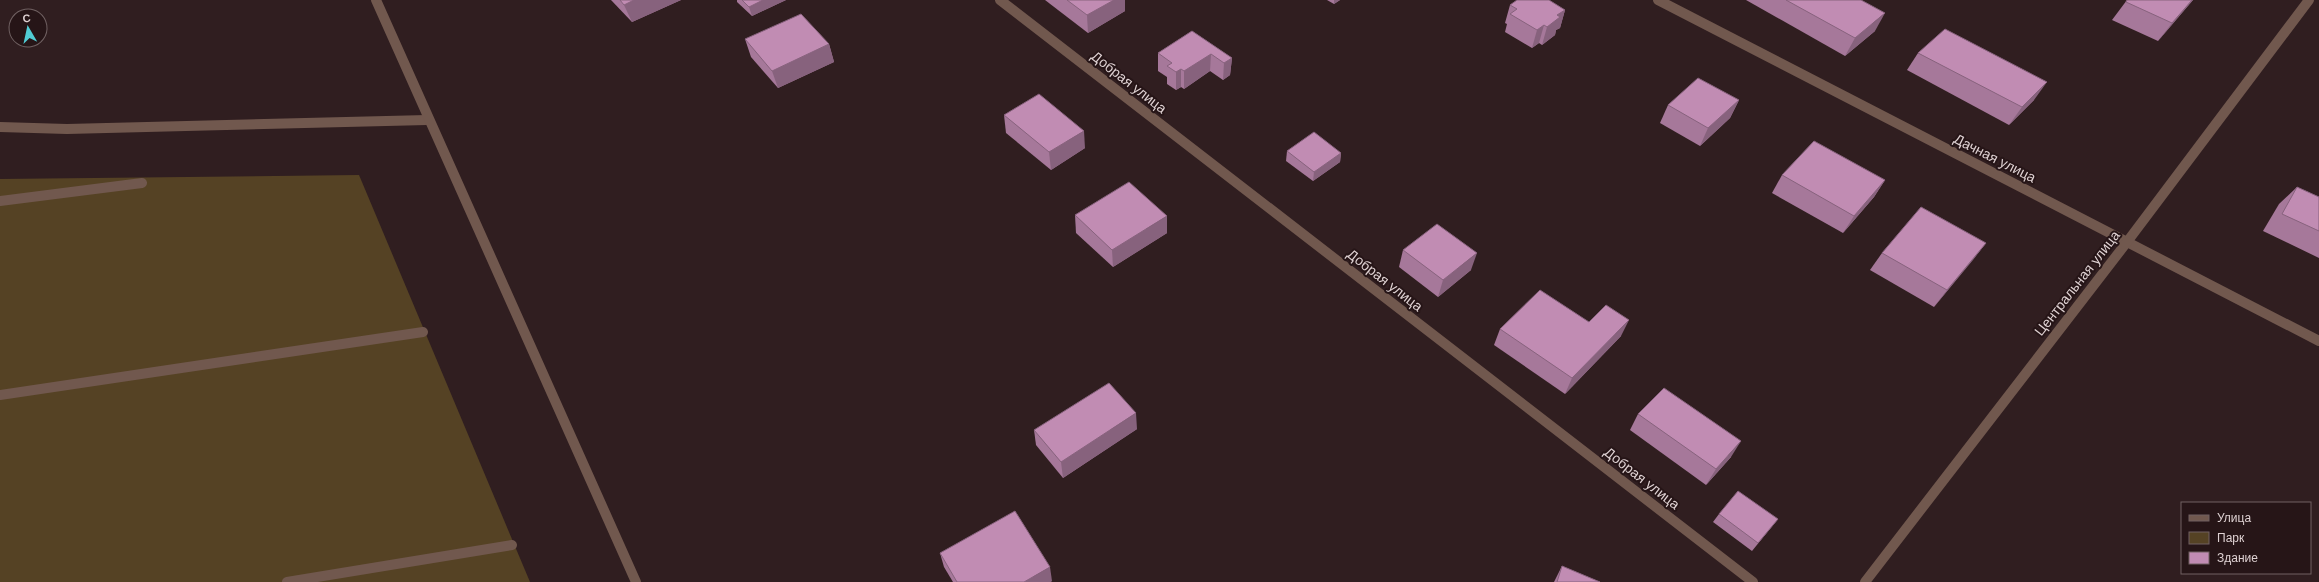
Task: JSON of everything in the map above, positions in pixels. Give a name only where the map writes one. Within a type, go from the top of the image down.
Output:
[{"type":"street","points":[[376,0],[427,120],[571,432],[636,582]]},
{"type":"street","name":"Добрая улица","points":[[1000,0],[1753,582]]},
{"type":"street","name":"Дачная улица","points":[[1658,0],[2319,341]]},
{"type":"street","name":"Центральная улица","points":[[1865,582],[2127,242],[2309,0]]},
{"type":"street","points":[[0,127],[75,129],[427,120]]},
{"type":"street","points":[[0,201],[142,183]]},
{"type":"street","points":[[0,396],[423,332]]},
{"type":"street","points":[[287,582],[512,545]]},
{"type":"green space","points":[[359,175],[530,582],[0,582],[0,179]]},
{"type":"building","points":[[620,0],[634,0],[624,5]]},
{"type":"building","points":[[742,0],[763,0],[749,7]]},
{"type":"building","points":[[1067,0],[1114,0],[1087,15]]},
{"type":"building","points":[[1517,0],[1549,0],[1565,10],[1557,15],[1560,17],[1547,27],[1544,25],[1537,30],[1510,14],[1517,9],[1510,5]]},
{"type":"building","points":[[1786,0],[1861,0],[1885,13],[1855,38]]},
{"type":"building","points":[[2127,0],[2192,0],[2172,23],[2126,2]]},
{"type":"building","points":[[801,14],[829,44],[772,71],[745,39]]},
{"type":"building","points":[[1945,29],[2047,82],[2022,107],[1918,53]]},
{"type":"building","points":[[1192,31],[1232,58],[1224,63],[1211,54],[1184,71],[1181,69],[1176,72],[1167,66],[1172,63],[1158,53]]},
{"type":"building","points":[[1698,78],[1739,100],[1708,128],[1668,105]]},
{"type":"building","points":[[1039,94],[1084,131],[1049,152],[1004,115]]},
{"type":"building","points":[[1314,132],[1341,153],[1314,172],[1287,151]]},
{"type":"building","points":[[1814,141],[1885,180],[1854,216],[1782,175]]},
{"type":"building","points":[[1129,182],[1167,216],[1112,250],[1075,215]]},
{"type":"building","points":[[2297,187],[2319,197],[2319,231],[2282,214]]},
{"type":"building","points":[[1921,207],[1986,243],[1947,290],[1882,253]]},
{"type":"building","points":[[1437,224],[1477,253],[1443,280],[1403,250]]},
{"type":"building","points":[[1540,290],[1589,322],[1606,305],[1629,320],[1572,378],[1500,329]]},
{"type":"building","points":[[1109,383],[1136,413],[1061,462],[1034,430]]},
{"type":"building","points":[[1664,388],[1741,441],[1716,469],[1638,414]]},
{"type":"building","points":[[1738,491],[1778,519],[1758,543],[1719,514]]},
{"type":"building","points":[[1015,511],[1050,567],[1024,582],[957,582],[940,553]]},
{"type":"building","points":[[1562,566],[1600,582],[1557,582]]}]
